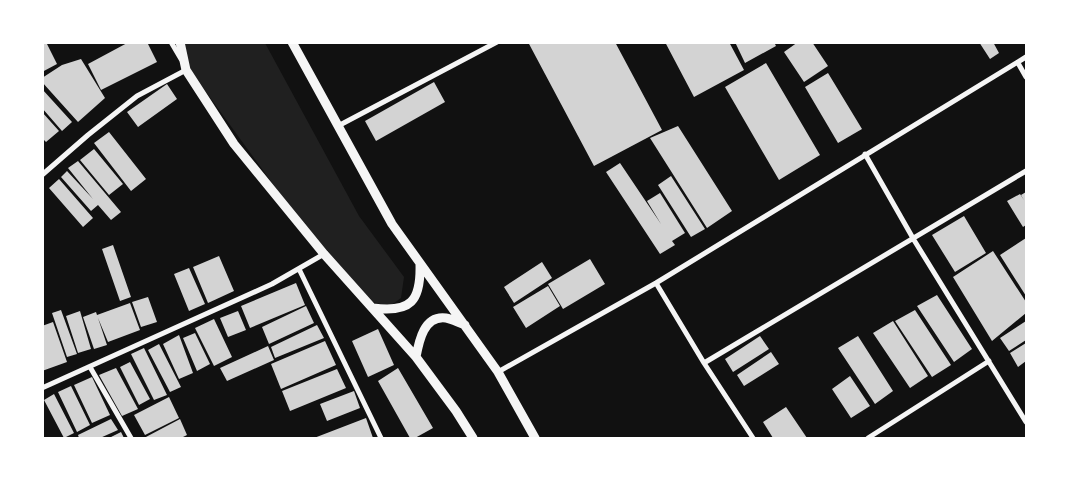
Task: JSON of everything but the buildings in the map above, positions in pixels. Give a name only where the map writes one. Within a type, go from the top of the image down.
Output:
[{"type":"street","points":[[171,42],[234,144],[324,254],[416,357],[456,411],[473,438]]},
{"type":"street","points":[[180,42],[185,67]]},
{"type":"street","points":[[292,42],[392,224],[498,372],[535,438]]},
{"type":"street","points":[[337,126],[498,42]]},
{"type":"street","points":[[498,372],[656,283],[1026,57]]},
{"type":"street","points":[[1018,63],[1026,78]]},
{"type":"street","points":[[42,175],[137,96],[185,67]]},
{"type":"street","points":[[866,154],[914,240],[1026,422]]},
{"type":"street","points":[[704,363],[914,240],[1026,171]]},
{"type":"street","points":[[42,388],[299,269],[324,254]]},
{"type":"street","points":[[373,308],[400,309],[414,300],[420,282],[420,264]]},
{"type":"street","points":[[299,269],[381,438]]},
{"type":"street","points":[[656,283],[704,363],[754,438]]},
{"type":"street","points":[[416,357],[419,339],[429,323],[446,318],[465,325]]},
{"type":"street","points":[[868,438],[989,361]]},
{"type":"street","points":[[90,367],[131,438]]},
{"type":"shaded area","points":[[184,43],[265,43],[359,216],[404,277],[401,298],[390,306],[372,302],[291,209],[185,63]]}]
